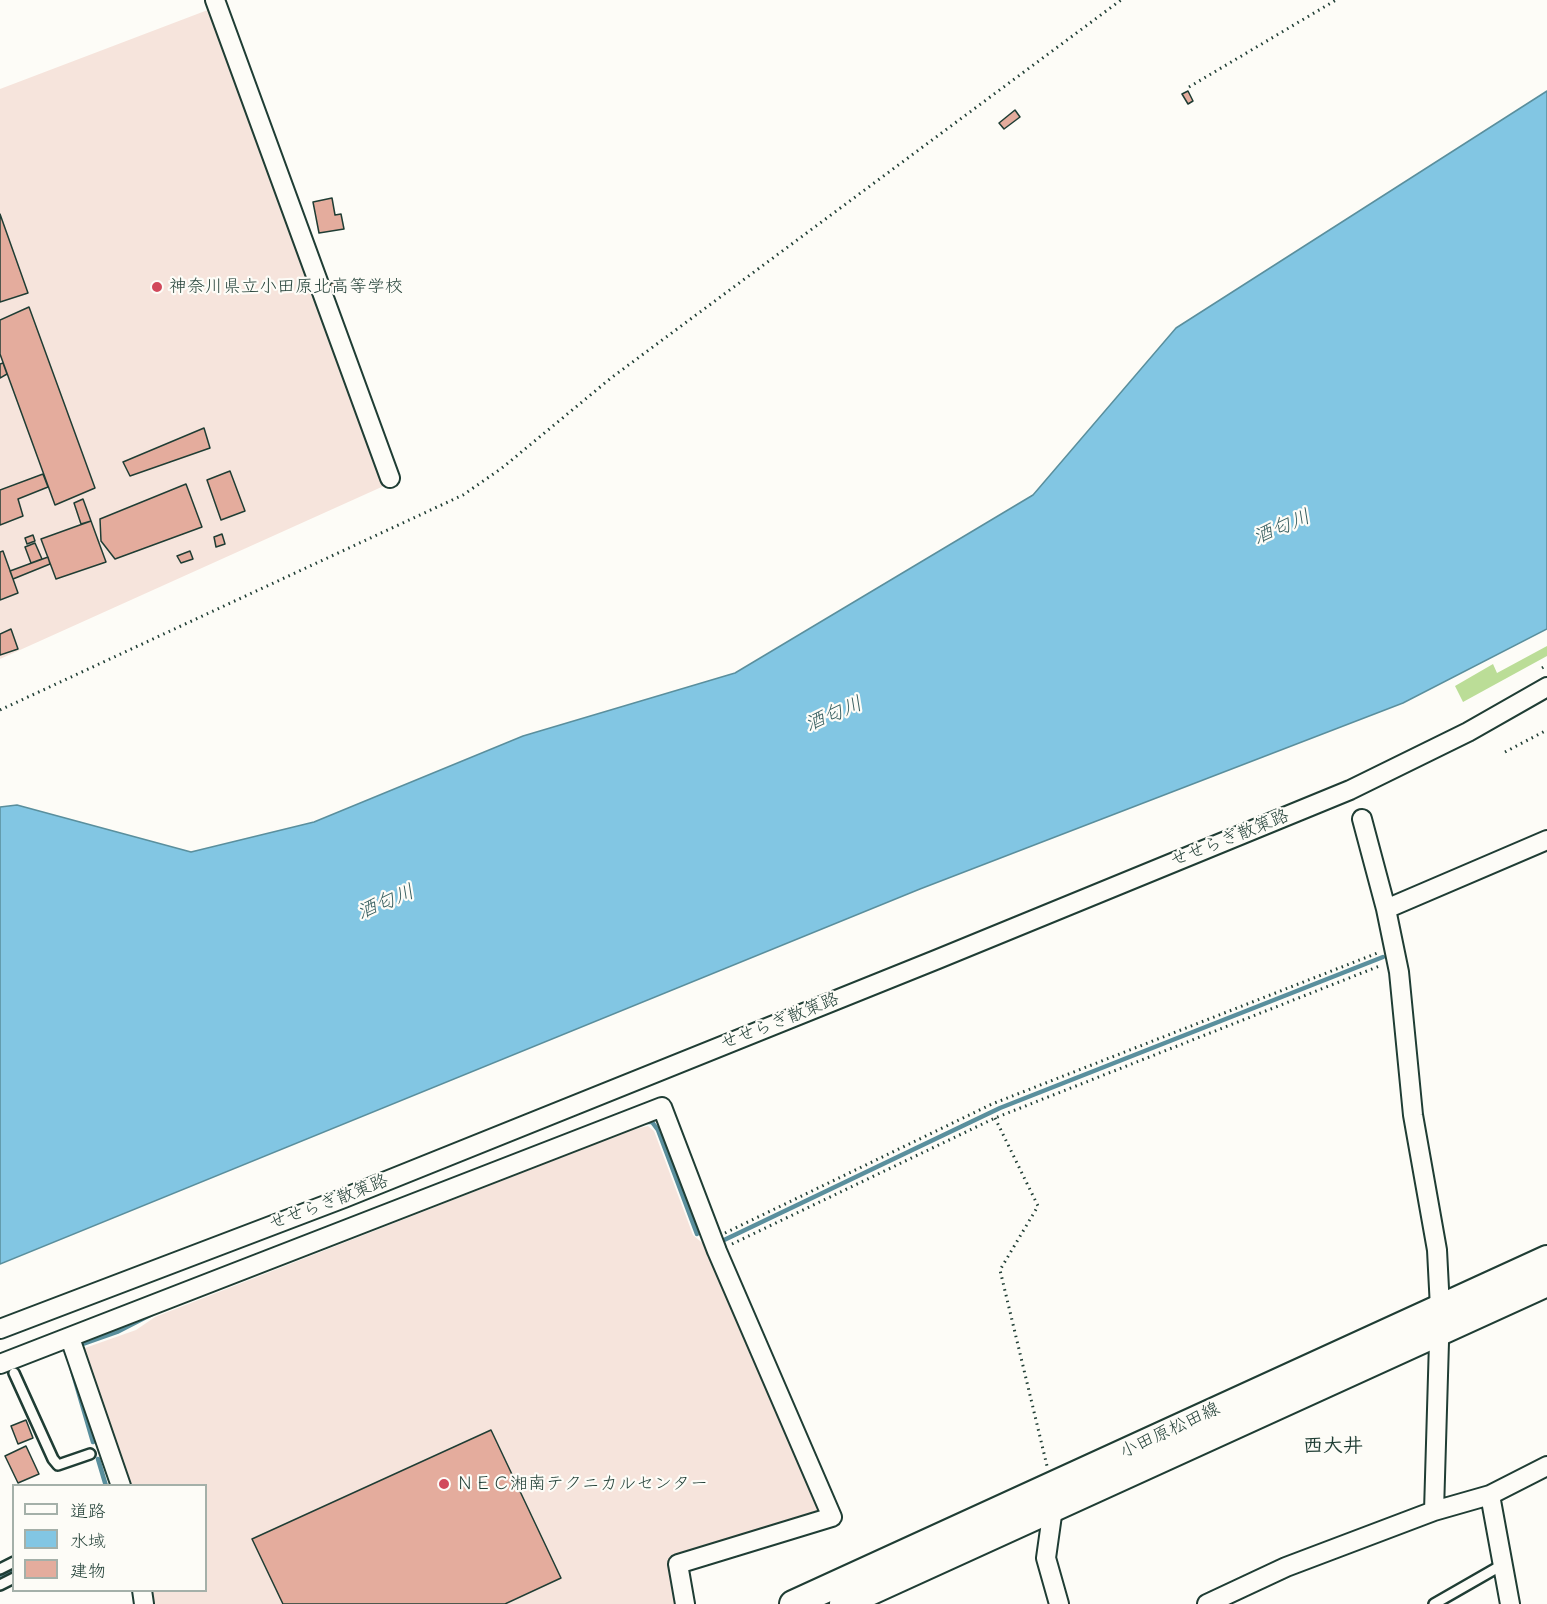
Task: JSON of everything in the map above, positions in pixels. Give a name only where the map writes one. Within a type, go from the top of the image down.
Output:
[{"type":"main road","name":"小田原松田線","points":[[1440,1320],[1547,1259]]},
{"type":"main road","name":"小田原松田線","points":[[793,1604],[1053,1496],[1440,1320],[1547,1282]]},
{"type":"main road","name":"小田原松田線","points":[[843,1604],[1053,1496]]},
{"type":"street","points":[[215,0],[390,478]]},
{"type":"street","name":"せせらぎ散策路","points":[[0,1329],[344,1198],[1350,790],[1408,764],[1547,687]]},
{"type":"street","points":[[1362,819],[1395,953],[1413,1115],[1437,1250],[1440,1320],[1434,1511]]},
{"type":"street","points":[[1386,909],[1547,840]]},
{"type":"street","points":[[7,1366],[70,1338],[662,1107],[715,1245],[832,1517],[678,1564],[685,1604]]},
{"type":"street","points":[[70,1338],[99,1451],[120,1484]]},
{"type":"street","points":[[1207,1604],[1286,1567],[1434,1511],[1490,1495],[1547,1466]]},
{"type":"street","points":[[1490,1495],[1510,1604]]},
{"type":"street","points":[[1053,1496],[1046,1558],[1059,1604]]},
{"type":"lane","points":[[7,1366],[52,1459],[58,1465],[99,1451]]},
{"type":"lane","points":[[1434,1604],[1502,1565]]},
{"type":"path","points":[[0,710],[463,495],[502,468],[611,378],[1121,0]]},
{"type":"path","points":[[1189,87],[1336,0]]},
{"type":"path","points":[[1542,668],[1547,665]]},
{"type":"path","points":[[1504,752],[1547,730]]},
{"type":"path","points":[[715,1245],[995,1118],[1395,953]]},
{"type":"path","points":[[715,1245],[992,1104],[1395,953]]},
{"type":"path","points":[[995,1118],[1038,1206],[1000,1270],[1053,1496]]},
{"type":"shaded area","name":"神奈川県立小田原北高等学校","points":[[213,8],[386,485],[0,659],[0,89]]},
{"type":"shaded area","points":[[648,1126],[654,1131],[693,1235],[707,1247],[819,1512],[813,1518],[669,1558],[677,1604],[151,1604],[149,1592],[207,1592],[207,1484],[128,1484],[82,1349],[136,1330],[155,1317],[631,1130]]},
{"type":"green space","points":[[1547,646],[1547,656],[1463,702],[1455,686],[1493,664],[1497,673]]},
{"type":"water","name":"酒匂川","points":[[1547,91],[1547,629],[1403,703],[920,889],[0,1264],[0,807],[17,805],[191,852],[314,822],[523,736],[735,673],[1033,495],[1176,328]]},
{"type":"building","points":[[1188,91],[1193,101],[1188,104],[1182,94]]},
{"type":"building","points":[[1015,110],[1020,117],[1004,129],[999,123]]},
{"type":"building","points":[[332,198],[335,215],[341,214],[344,229],[319,233],[313,202]]},
{"type":"building","points":[[0,214],[28,293],[0,302]]},
{"type":"building","points":[[337,281],[341,290],[329,295],[325,286]]},
{"type":"building","points":[[29,307],[95,488],[55,505],[0,354],[0,320]]},
{"type":"building","points":[[3,363],[7,374],[0,378],[0,364]]},
{"type":"building","points":[[204,428],[210,448],[130,476],[123,462]]},
{"type":"building","points":[[230,471],[245,511],[221,520],[207,480]]},
{"type":"building","points":[[43,474],[48,487],[18,499],[23,516],[0,525],[0,490]]},
{"type":"building","points":[[186,484],[202,527],[115,559],[101,541],[100,519]]},
{"type":"building","points":[[83,499],[91,521],[81,524],[74,503]]},
{"type":"building","points":[[91,521],[106,562],[56,579],[41,539]]},
{"type":"building","points":[[222,534],[225,544],[216,547],[214,537]]},
{"type":"building","points":[[33,535],[35,541],[27,544],[25,538]]},
{"type":"building","points":[[35,543],[42,559],[31,563],[25,547]]},
{"type":"building","points":[[3,551],[18,593],[0,600],[0,552]]},
{"type":"building","points":[[190,551],[193,559],[181,563],[177,556]]},
{"type":"building","points":[[48,557],[50,564],[13,579],[10,571]]},
{"type":"building","points":[[11,629],[18,649],[0,655],[0,634]]},
{"type":"building","points":[[26,1420],[33,1438],[18,1444],[11,1426]]},
{"type":"building","name":"ＮＥＣ湘南テクニカルセンター","points":[[491,1430],[561,1578],[505,1604],[283,1604],[252,1539]]},
{"type":"building","points":[[26,1446],[39,1474],[18,1483],[5,1456]]},
{"type":"waterway","points":[[722,1241],[1000,1108],[1383,957]]},
{"type":"waterway","points":[[643,1122],[652,1122],[658,1130],[697,1234]]},
{"type":"waterway","points":[[83,1344],[117,1332],[152,1314]]},
{"type":"waterway","points":[[72,1370],[93,1442]]},
{"type":"waterway","points":[[98,1459],[105,1484]]},
{"type":"waterway","points":[[0,1575],[12,1570]]},
{"type":"place","name":"神奈川県立小田原北高等学校","points":[[157,287]]},
{"type":"place","name":"ＮＥＣ湘南テクニカルセンター","points":[[444,1484]]},
{"type":"district","name":"西大井","points":[[1333,1447]]}]
